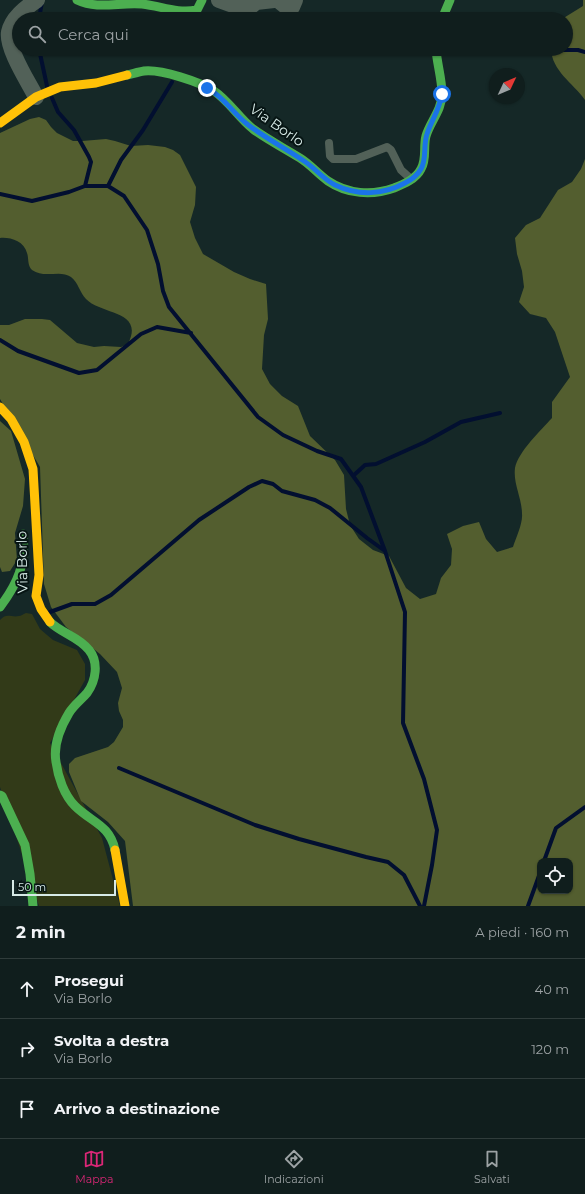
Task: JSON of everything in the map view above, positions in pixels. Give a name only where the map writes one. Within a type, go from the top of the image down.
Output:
[{"type":"main road","points":[[77,0],[89,5],[142,4],[180,11],[197,10],[202,0]]},
{"type":"main road","points":[[445,12],[450,0]]},
{"type":"main road","name":"Via Borlo","points":[[0,123],[36,97],[60,87],[96,83],[145,71],[152,71],[174,76],[215,92],[247,124],[305,161],[327,180],[335,185],[362,193],[372,194],[392,189],[411,179],[421,169],[424,161],[425,138],[441,102],[442,94],[437,56]]},
{"type":"main road","name":"Via Borlo","points":[[0,407],[11,419],[24,442],[33,469],[39,575],[36,590],[37,599],[41,610],[54,626],[85,645],[91,652],[94,659],[95,668],[91,686],[68,715],[60,733],[55,752],[56,762],[61,781],[70,800],[84,814],[107,830],[110,834],[113,841],[125,906]]},
{"type":"main road","points":[[0,607],[20,574],[24,556],[23,532],[34,500]]},
{"type":"main road","points":[[0,795],[2,796],[25,845],[30,874],[32,906]]},
{"type":"street","points":[[22,12],[37,0]]},
{"type":"street","points":[[219,0],[241,8],[250,7],[256,2],[274,0]]},
{"type":"street","points":[[278,0],[289,9],[292,7],[295,0]]},
{"type":"street","points":[[12,26],[9,32],[9,38],[12,47]]},
{"type":"street","points":[[15,56],[36,97]]},
{"type":"lane","points":[[329,143],[330,156],[334,159],[356,159],[387,146],[391,150],[401,170],[411,179]]},
{"type":"green space","points":[[583,0],[585,0],[585,100],[559,70],[552,56],[573,56],[573,12],[583,6]]},
{"type":"green space","points":[[39,117],[46,120],[57,133],[73,141],[106,139],[131,146],[148,145],[165,147],[180,155],[196,187],[195,205],[190,222],[195,238],[203,254],[234,272],[266,284],[268,319],[264,335],[262,369],[270,384],[282,396],[298,406],[310,436],[335,460],[344,475],[346,509],[350,525],[359,539],[373,550],[389,556],[406,588],[420,599],[436,594],[441,578],[451,565],[452,549],[447,534],[463,526],[479,522],[486,539],[497,552],[513,547],[522,518],[522,508],[516,485],[515,474],[517,462],[525,448],[552,418],[552,402],[570,377],[555,332],[546,318],[530,314],[519,302],[524,287],[515,238],[526,225],[540,218],[558,190],[572,182],[581,169],[585,159],[585,906],[133,906],[125,841],[108,822],[81,801],[69,772],[69,764],[75,758],[108,747],[114,742],[123,727],[123,720],[119,711],[118,703],[122,688],[117,672],[100,654],[66,627],[51,607],[44,584],[40,467],[0,399],[0,325],[9,325],[25,319],[50,320],[77,343],[94,347],[121,347],[128,344],[132,333],[131,325],[126,319],[93,304],[86,299],[71,277],[62,274],[42,274],[32,270],[29,266],[27,253],[23,245],[12,239],[0,238],[0,133],[30,119]]},
{"type":"green space","points":[[0,421],[11,431],[25,479],[23,506],[15,533],[17,560],[10,571],[2,572],[0,567]]},
{"type":"green space","points":[[26,613],[32,614],[40,629],[53,640],[77,650],[85,664],[85,680],[50,743],[102,838],[120,906],[39,906],[0,787],[0,620],[5,616],[20,616]]},
{"type":"waterway","points":[[40,12],[42,2]]},
{"type":"waterway","points":[[573,50],[585,52]]},
{"type":"waterway","points":[[41,56],[47,86]]},
{"type":"waterway","points":[[108,186],[121,160],[143,130],[172,82]]},
{"type":"waterway","points":[[52,98],[58,112],[74,130],[91,162],[85,186]]},
{"type":"waterway","points":[[0,194],[32,201],[69,192],[85,186],[108,186],[124,196],[147,230],[158,264],[163,291],[169,307],[258,417],[283,435],[317,451],[341,459],[361,487],[385,551],[405,612],[403,723],[424,779],[437,830],[424,906]]},
{"type":"waterway","points":[[0,340],[18,351],[79,373],[97,370],[141,334],[157,327],[191,333]]},
{"type":"waterway","points":[[353,476],[365,465],[376,464],[425,442],[461,422],[500,413]]},
{"type":"waterway","points":[[50,612],[72,604],[95,604],[111,595],[199,520],[249,487],[262,481],[273,484],[282,491],[315,500],[330,508],[385,551]]},
{"type":"waterway","points":[[119,768],[255,825],[299,839],[388,862],[404,875],[420,906]]},
{"type":"waterway","points":[[545,858],[556,828],[585,807]]},
{"type":"waterway","points":[[528,906],[537,881]]},
{"type":"traffic: fast","points":[[77,0],[93,5],[142,4],[183,11],[197,10],[202,0]]},
{"type":"traffic: fast","points":[[445,12],[450,0]]},
{"type":"traffic: fast","points":[[127,75],[144,71],[160,72],[190,80],[208,87],[219,95],[253,129],[304,160],[328,181],[343,189],[368,193],[386,191],[402,185],[419,173],[423,165],[426,136],[438,111],[442,94],[437,56]]},
{"type":"traffic: fast","points":[[0,607],[12,590],[22,564],[24,545],[23,534]]},
{"type":"traffic: fast","points":[[50,622],[85,646],[92,655],[95,666],[93,683],[87,693],[69,713],[58,737],[55,756],[58,774],[62,786],[71,802],[104,829],[113,842],[115,850]]},
{"type":"traffic: fast","points":[[0,795],[2,796],[25,845],[33,906]]},
{"type":"traffic: slow","points":[[0,123],[36,97],[60,87],[96,83],[127,75]]},
{"type":"traffic: slow","points":[[0,407],[11,419],[24,442],[33,469],[39,575],[36,596],[41,609],[50,622]]},
{"type":"traffic: slow","points":[[115,850],[125,906]]},
{"type":"route","points":[[207,88],[215,92],[247,124],[305,161],[327,180],[345,189],[372,194],[392,189],[402,184],[411,179],[421,169],[424,161],[425,138],[428,129],[438,111],[442,94]]}]
